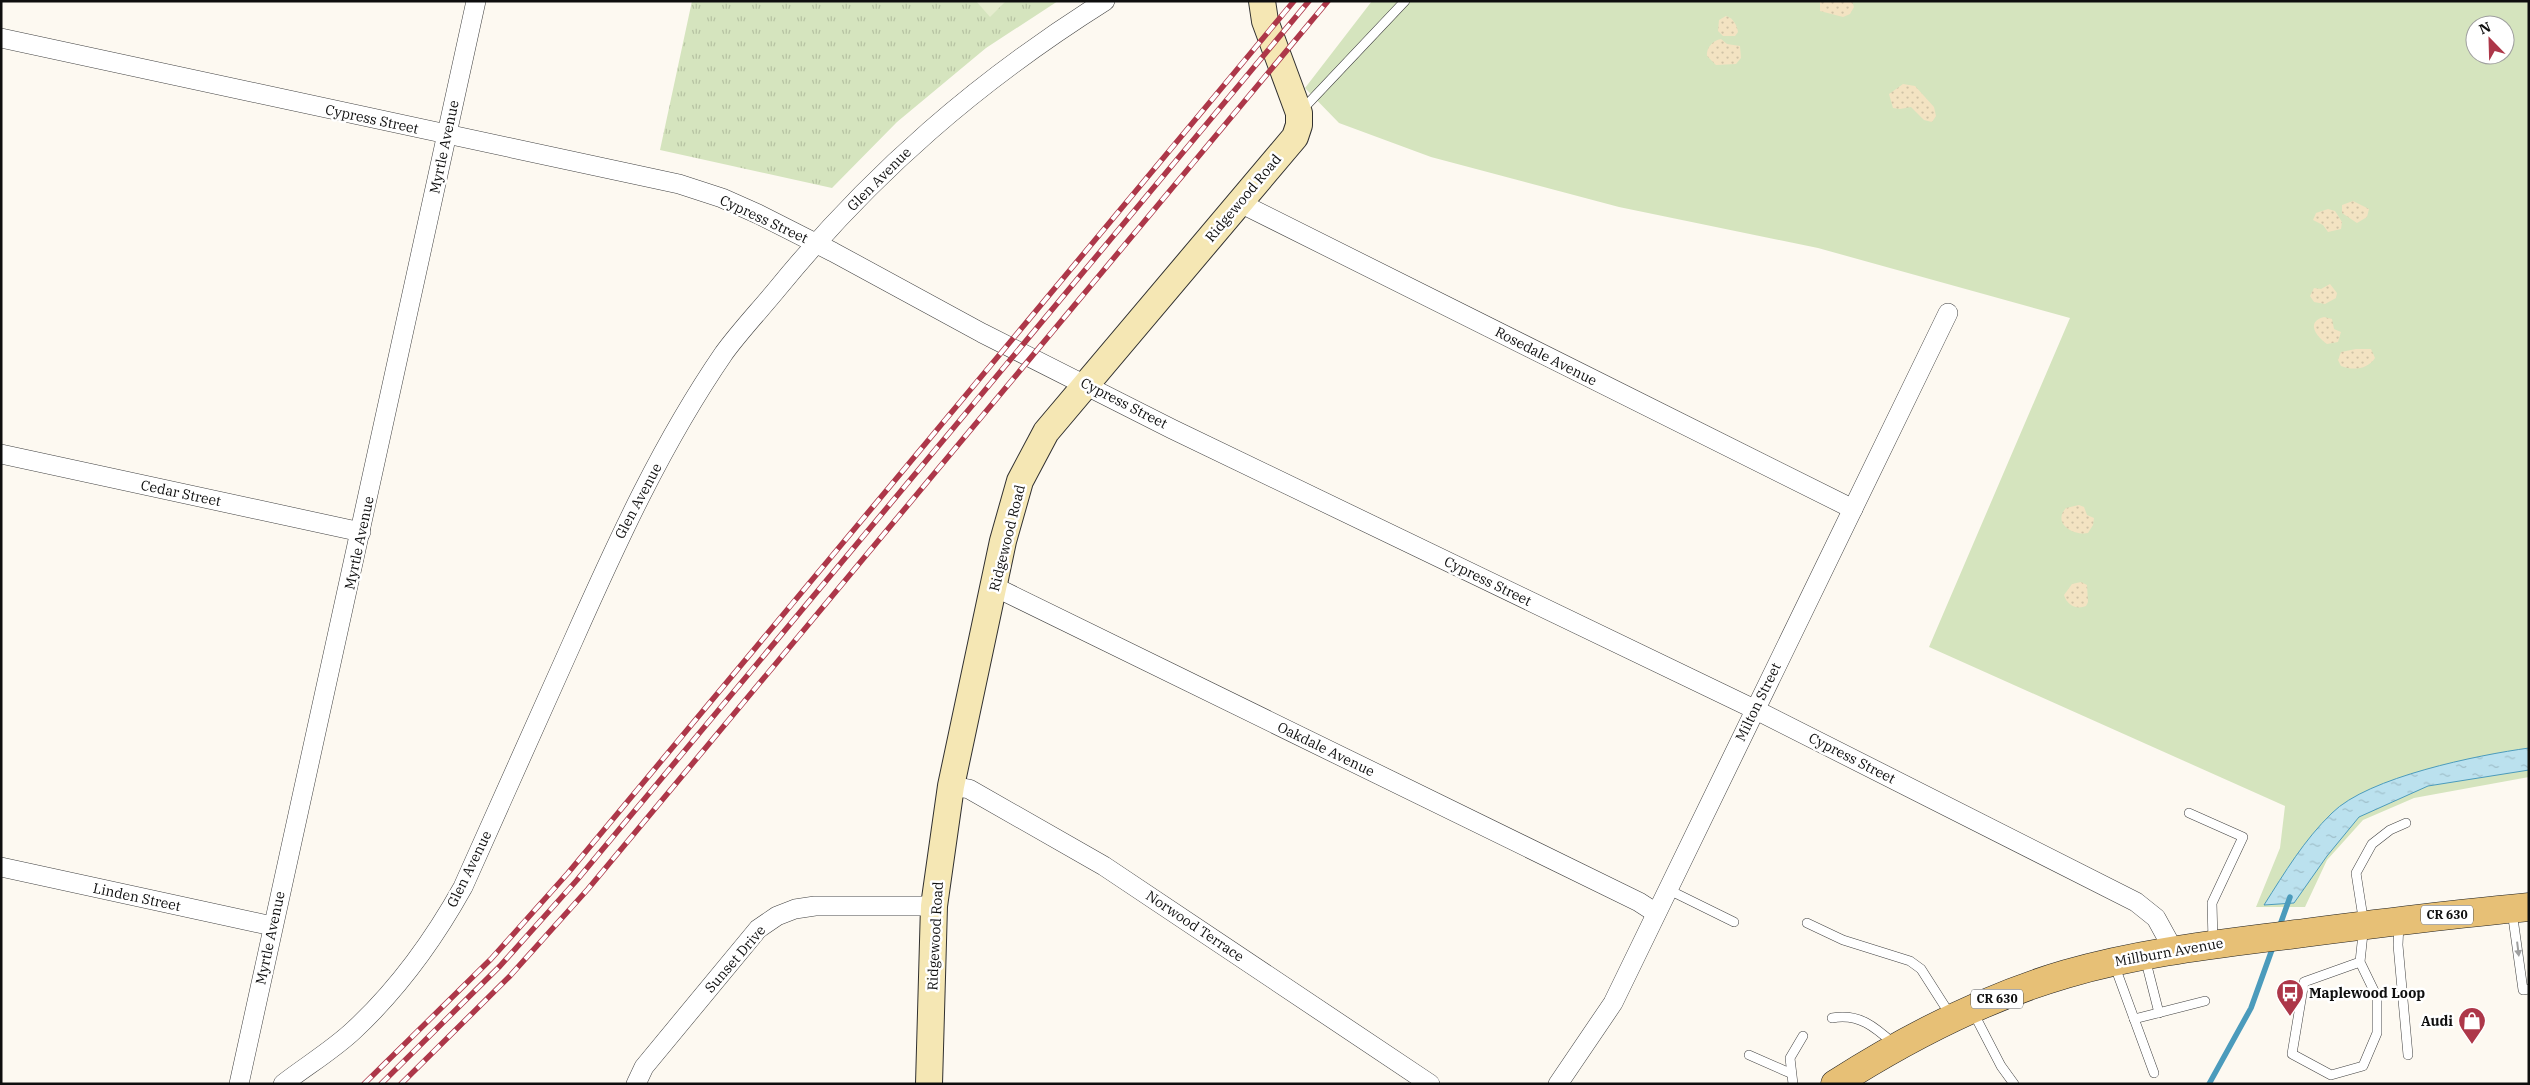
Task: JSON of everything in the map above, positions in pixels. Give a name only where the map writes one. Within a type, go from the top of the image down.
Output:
[{"type":"main road","name":"Millburn Avenue","points":[[1835,1084],[1896,1046],[1962,1014],[2065,974],[2114,961],[2173,949],[2224,942],[2364,924],[2520,908]]},
{"type":"street","name":"Myrtle Avenue","points":[[239,1084],[272,926],[361,532],[476,1]]},
{"type":"street","name":"Glen Avenue","points":[[283,1084],[353,1032],[410,971],[428,946],[462,887],[623,528],[682,420],[726,352],[815,243],[891,164],[960,104],[1018,59],[1105,1]]},
{"type":"street","points":[[1262,1],[1265,21],[1299,113]]},
{"type":"street","name":"Cypress Street","points":[[1,38],[678,184],[722,198],[815,243],[982,333],[1087,384],[1172,429],[1754,709],[2136,902],[2156,918],[2173,949]]},
{"type":"street","name":"Ridgewood Road","points":[[929,1084],[934,906],[951,786],[995,587],[1003,541],[1020,481],[1046,432],[1294,137],[1299,125],[1299,113]]},
{"type":"street","name":"Rosedale Avenue","points":[[1240,203],[1853,509]]},
{"type":"street","name":"Milton Street","points":[[1558,1084],[1613,1003],[1754,709],[1948,313]]},
{"type":"street","name":"Cedar Street","points":[[1,454],[361,532]]},
{"type":"street","name":"Oakdale Avenue","points":[[995,587],[1639,902],[1656,913]]},
{"type":"street","name":"Norwood Terrace","points":[[951,786],[969,789],[1104,866],[1430,1084]]},
{"type":"street","name":"Linden Street","points":[[1,867],[272,926]]},
{"type":"street","name":"Sunset Drive","points":[[636,1084],[644,1067],[758,929],[777,916],[794,909],[815,906],[934,906]]},
{"type":"lane","points":[[1299,113],[1405,1]]},
{"type":"lane","points":[[2189,813],[2244,837],[2212,902],[2224,942]]},
{"type":"lane","points":[[2360,962],[2304,982],[2292,1054],[2331,1075],[2363,1066],[2377,1033],[2377,997],[2360,962],[2364,924],[2356,873],[2372,844],[2390,830],[2406,823]]},
{"type":"lane","points":[[1667,889],[1734,922]]},
{"type":"lane","points":[[2520,908],[2526,990]]},
{"type":"lane","points":[[2399,921],[2398,945],[2408,1055]]},
{"type":"lane","points":[[1807,923],[1843,940],[1910,961],[1921,969],[1962,1014],[2014,1084]]},
{"type":"lane","points":[[2144,955],[2160,1013]]},
{"type":"lane","points":[[2114,961],[2154,1073]]},
{"type":"lane","points":[[2134,1020],[2205,1002]]},
{"type":"lane","points":[[1832,1018],[1850,1016],[1862,1020],[1873,1026],[1896,1046]]},
{"type":"lane","points":[[1793,1084],[1790,1073],[1790,1058],[1803,1036]]},
{"type":"lane","points":[[1749,1055],[1790,1073]]},
{"type":"green space","points":[[692,1],[1058,1],[986,48],[897,122],[832,188],[660,150]]},
{"type":"green space","points":[[976,1],[1006,1],[990,17]]},
{"type":"green space","points":[[1372,1],[2529,1],[2529,777],[2414,798],[2363,820],[2327,860],[2305,907],[2256,907],[2280,848],[2285,806],[1929,647],[2070,318],[1818,248],[1619,207],[1431,157],[1339,123],[1305,88]]},
{"type":"sand","points":[[1820,1],[1852,1],[1854,7],[1850,14],[1843,17],[1820,11]]},
{"type":"sand","points":[[1726,16],[1731,18],[1736,24],[1738,32],[1735,36],[1723,36],[1718,31],[1719,20]]},
{"type":"sand","points":[[1721,39],[1727,44],[1740,46],[1741,58],[1736,64],[1716,65],[1707,56],[1711,45]]},
{"type":"sand","points":[[1903,84],[1915,86],[1934,107],[1936,116],[1932,122],[1924,120],[1911,107],[1893,108],[1889,94]]},
{"type":"sand","points":[[2353,201],[2369,209],[2367,217],[2357,223],[2342,213],[2342,205]]},
{"type":"sand","points":[[2328,209],[2335,211],[2342,222],[2341,229],[2328,232],[2323,225],[2313,220],[2316,213]]},
{"type":"sand","points":[[2330,284],[2337,293],[2336,298],[2325,304],[2314,302],[2310,296],[2314,288],[2321,289]]},
{"type":"sand","points":[[2324,317],[2332,319],[2334,329],[2341,332],[2338,342],[2327,344],[2317,334],[2314,326],[2315,322]]},
{"type":"sand","points":[[2371,349],[2375,358],[2368,365],[2360,368],[2341,366],[2338,360],[2341,352]]},
{"type":"sand","points":[[2079,505],[2084,507],[2087,515],[2094,518],[2093,525],[2088,533],[2071,530],[2066,527],[2061,519],[2066,508]]},
{"type":"sand","points":[[2081,582],[2087,585],[2088,602],[2086,606],[2075,607],[2067,602],[2064,595],[2072,584]]},
{"type":"water","points":[[2529,748],[2529,770],[2428,786],[2359,817],[2327,856],[2294,903],[2264,905],[2295,857],[2313,834],[2332,813],[2349,800],[2397,778],[2454,762]]},
{"type":"waterway","points":[[2279,928],[2290,897]]},
{"type":"waterway","points":[[2209,1084],[2251,1008],[2274,944]]},
{"type":"railway","points":[[364,1084],[491,959],[568,873],[1294,1]]},
{"type":"railway","points":[[381,1084],[500,966],[577,880],[1309,1]]},
{"type":"railway","points":[[401,1084],[510,976],[588,889],[1328,1]]},
{"type":"place","name":"Maplewood Loop","points":[[2290,1017]]},
{"type":"place","name":"Audi","points":[[2472,1045]]}]
